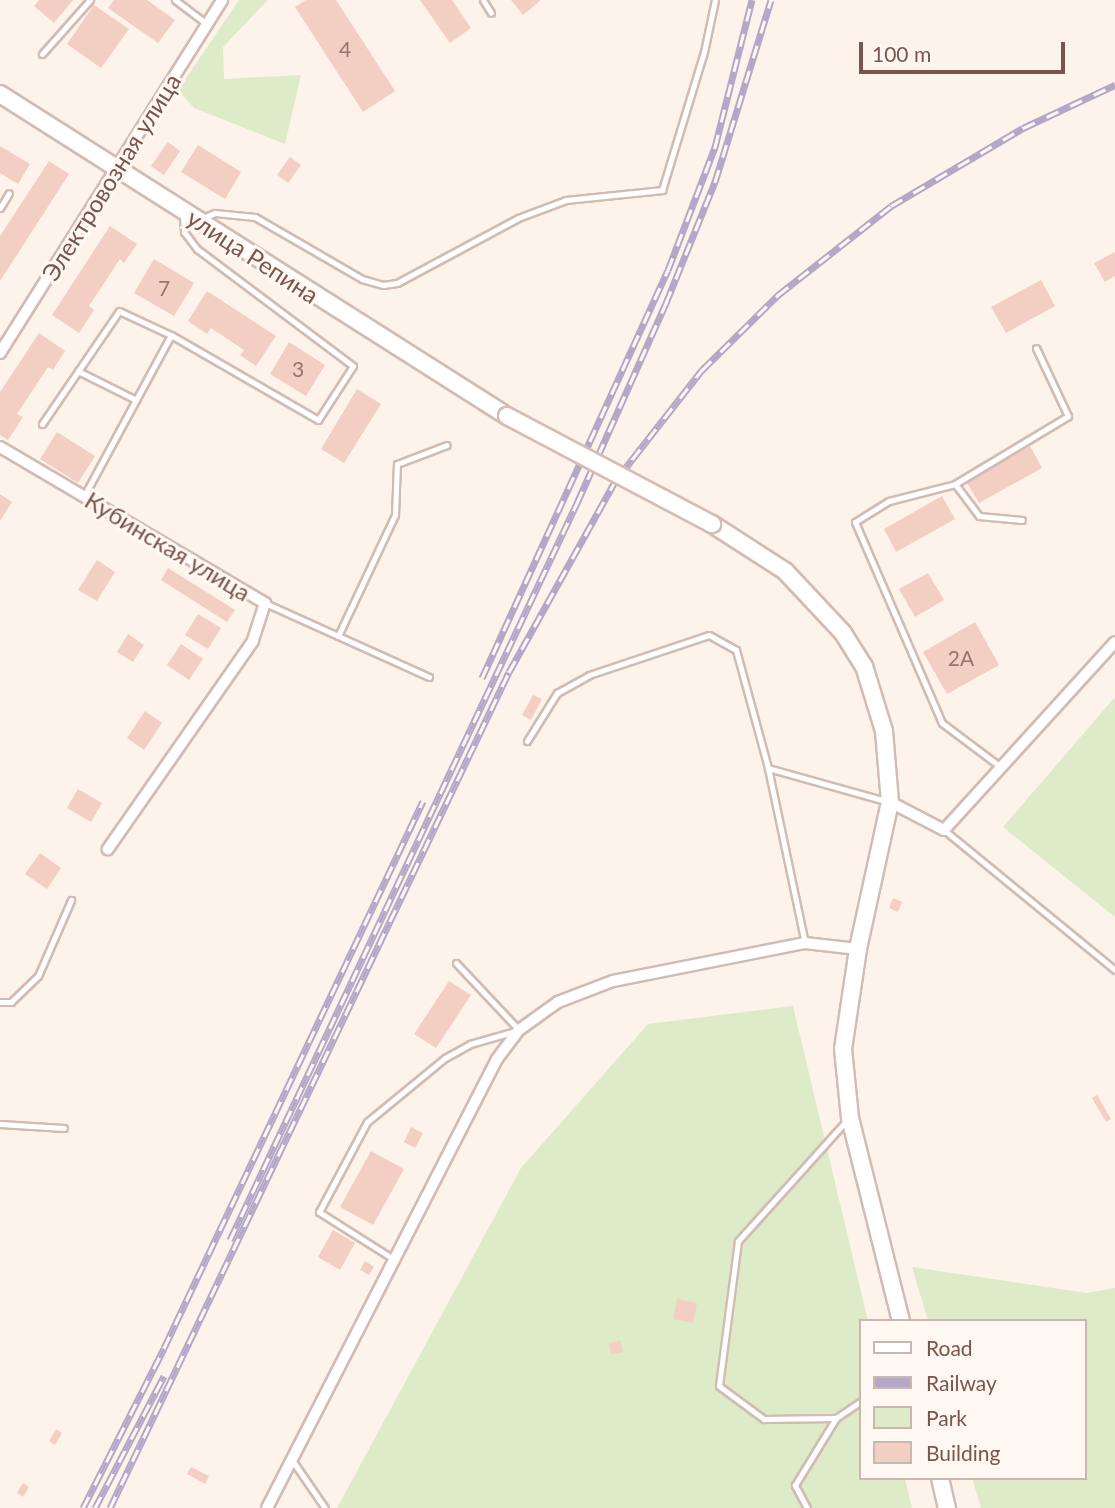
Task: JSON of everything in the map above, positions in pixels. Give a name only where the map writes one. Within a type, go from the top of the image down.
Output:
[{"type":"main road","name":"улица Репина","points":[[0,94],[507,416],[712,524],[785,571],[844,633],[877,700],[890,766],[890,802],[858,950],[843,1049],[849,1118],[900,1319]]},
{"type":"main road","points":[[940,1480],[947,1508]]},
{"type":"street","name":"Электровозная улица","points":[[0,353],[222,0]]},
{"type":"street","name":"Кубинская улица","points":[[0,447],[264,603],[253,642],[108,849]]},
{"type":"street","points":[[890,802],[944,830],[1115,642]]},
{"type":"street","points":[[267,1508],[497,1059],[519,1030],[558,1002],[613,981],[805,943],[858,950]]},
{"type":"lane","points":[[42,54],[90,0]]},
{"type":"lane","points":[[175,0],[207,24]]},
{"type":"lane","points":[[482,0],[491,13]]},
{"type":"lane","points":[[42,424],[119,311],[171,335],[318,421],[354,366],[197,249],[184,232],[190,216],[215,213],[255,217],[362,279],[383,285],[397,283],[517,218],[566,201],[662,190],[704,52],[715,0]]},
{"type":"lane","points":[[0,208],[9,193]]},
{"type":"lane","points":[[84,496],[171,335]]},
{"type":"lane","points":[[1002,768],[942,723],[855,522],[889,501],[955,484],[1068,416],[1036,348]]},
{"type":"lane","points":[[78,371],[136,400]]},
{"type":"lane","points":[[338,636],[395,515],[397,464],[447,445]]},
{"type":"lane","points":[[955,484],[979,516],[1022,520]]},
{"type":"lane","points":[[264,603],[429,677]]},
{"type":"lane","points":[[527,741],[558,693],[589,675],[709,635],[736,650],[768,768],[805,943]]},
{"type":"lane","points":[[768,768],[890,802]]},
{"type":"lane","points":[[944,830],[1115,970]]},
{"type":"lane","points":[[0,1002],[11,1002],[38,976],[71,900]]},
{"type":"lane","points":[[395,1260],[319,1212],[367,1122],[444,1058],[470,1044],[519,1030],[456,963]]},
{"type":"lane","points":[[836,1418],[764,1419],[719,1386],[738,1241],[849,1118]]},
{"type":"lane","points":[[0,1124],[64,1128]]},
{"type":"lane","points":[[807,1508],[795,1485],[836,1418],[860,1402]]},
{"type":"lane","points":[[292,1460],[325,1508]]},
{"type":"green space","points":[[239,0],[268,0],[223,47],[224,79],[301,75],[285,144],[194,108],[178,90]]},
{"type":"green space","points":[[1115,697],[1115,917],[1003,827]]},
{"type":"green space","points":[[793,1006],[868,1319],[860,1319],[860,1480],[905,1480],[912,1508],[337,1508],[521,1168],[648,1024]]},
{"type":"green space","points":[[912,1267],[1087,1293],[1115,1288],[1115,1508],[981,1508],[973,1480],[1087,1480],[1087,1319],[927,1319]]},
{"type":"building","points":[[39,0],[73,0],[54,23],[34,6]]},
{"type":"building","points":[[114,0],[147,0],[175,20],[158,43],[108,8]]},
{"type":"building","points":[[306,0],[336,0],[395,91],[363,112],[295,7]]},
{"type":"building","points":[[420,0],[452,0],[471,28],[450,43]]},
{"type":"building","points":[[511,0],[541,0],[523,15]]},
{"type":"building","points":[[94,5],[129,29],[101,68],[67,44]]},
{"type":"building","points":[[168,142],[180,151],[164,175],[151,166]]},
{"type":"building","points":[[198,145],[241,172],[225,199],[181,172]]},
{"type":"building","points":[[0,146],[30,164],[18,184],[0,173]]},
{"type":"building","points":[[290,157],[301,165],[288,183],[277,175]]},
{"type":"building","points":[[49,161],[69,174],[0,281],[0,236]]},
{"type":"building","points":[[110,226],[137,244],[124,263],[120,259],[89,306],[94,310],[79,333],[52,315]]},
{"type":"building","points":[[1115,252],[1115,276],[1105,282],[1094,263]]},
{"type":"building","points":[[154,259],[194,283],[174,316],[134,293]]},
{"type":"building","points":[[1041,280],[1055,306],[1006,333],[991,307]]},
{"type":"building","points":[[207,291],[276,336],[256,366],[240,355],[244,350],[211,328],[207,334],[188,321]]},
{"type":"building","points":[[39,333],[65,351],[53,370],[48,367],[17,414],[23,417],[8,440],[0,435],[0,392]]},
{"type":"building","points":[[289,342],[325,365],[306,396],[270,374]]},
{"type":"building","points":[[357,389],[381,404],[344,463],[321,449]]},
{"type":"building","points":[[57,432],[95,456],[78,483],[40,459]]},
{"type":"building","points":[[1030,446],[1042,468],[979,503],[966,481]]},
{"type":"building","points":[[0,494],[12,502],[0,521]]},
{"type":"building","points":[[942,496],[955,519],[896,552],[884,529]]},
{"type":"building","points":[[97,560],[115,572],[97,601],[78,590]]},
{"type":"building","points":[[168,568],[235,610],[227,622],[161,580]]},
{"type":"building","points":[[928,573],[944,600],[915,617],[899,589]]},
{"type":"building","points":[[198,614],[221,628],[208,649],[185,635]]},
{"type":"building","points":[[975,622],[999,665],[947,694],[923,652]]},
{"type":"building","points":[[128,634],[144,645],[133,662],[117,652]]},
{"type":"building","points":[[181,644],[203,659],[189,680],[167,665]]},
{"type":"building","points":[[533,695],[542,699],[531,720],[522,715]]},
{"type":"building","points":[[145,711],[162,723],[144,750],[127,738]]},
{"type":"building","points":[[78,789],[102,803],[91,822],[67,808]]},
{"type":"building","points":[[40,853],[61,868],[47,889],[25,874]]},
{"type":"building","points":[[893,898],[902,902],[898,912],[889,908]]},
{"type":"building","points":[[449,981],[471,995],[436,1048],[414,1034]]},
{"type":"building","points":[[1097,1095],[1111,1119],[1106,1122],[1092,1098]]},
{"type":"building","points":[[411,1127],[423,1133],[415,1148],[404,1142]]},
{"type":"building","points":[[371,1151],[404,1169],[373,1225],[340,1207]]},
{"type":"building","points":[[333,1230],[355,1243],[340,1270],[318,1257]]},
{"type":"building","points":[[365,1261],[374,1267],[369,1275],[360,1270]]},
{"type":"building","points":[[677,1299],[697,1303],[693,1323],[673,1319]]},
{"type":"building","points":[[620,1340],[623,1352],[611,1354],[609,1343]]},
{"type":"building","points":[[56,1429],[62,1433],[55,1445],[49,1441]]},
{"type":"building","points":[[191,1467],[209,1476],[205,1484],[187,1474]]},
{"type":"building","points":[[23,1483],[29,1487],[23,1497],[17,1493]]},
{"type":"railway","points":[[482,678],[668,270],[715,147],[752,0]]},
{"type":"railway","points":[[230,1240],[577,503],[666,303],[715,182],[771,0]]},
{"type":"railway","points":[[110,1508],[509,672],[616,480],[702,370],[778,295],[891,206],[1023,128],[1115,85]]},
{"type":"railway","points":[[83,1508],[164,1348],[423,801]]},
{"type":"railway","points":[[95,1508],[164,1376]]}]
